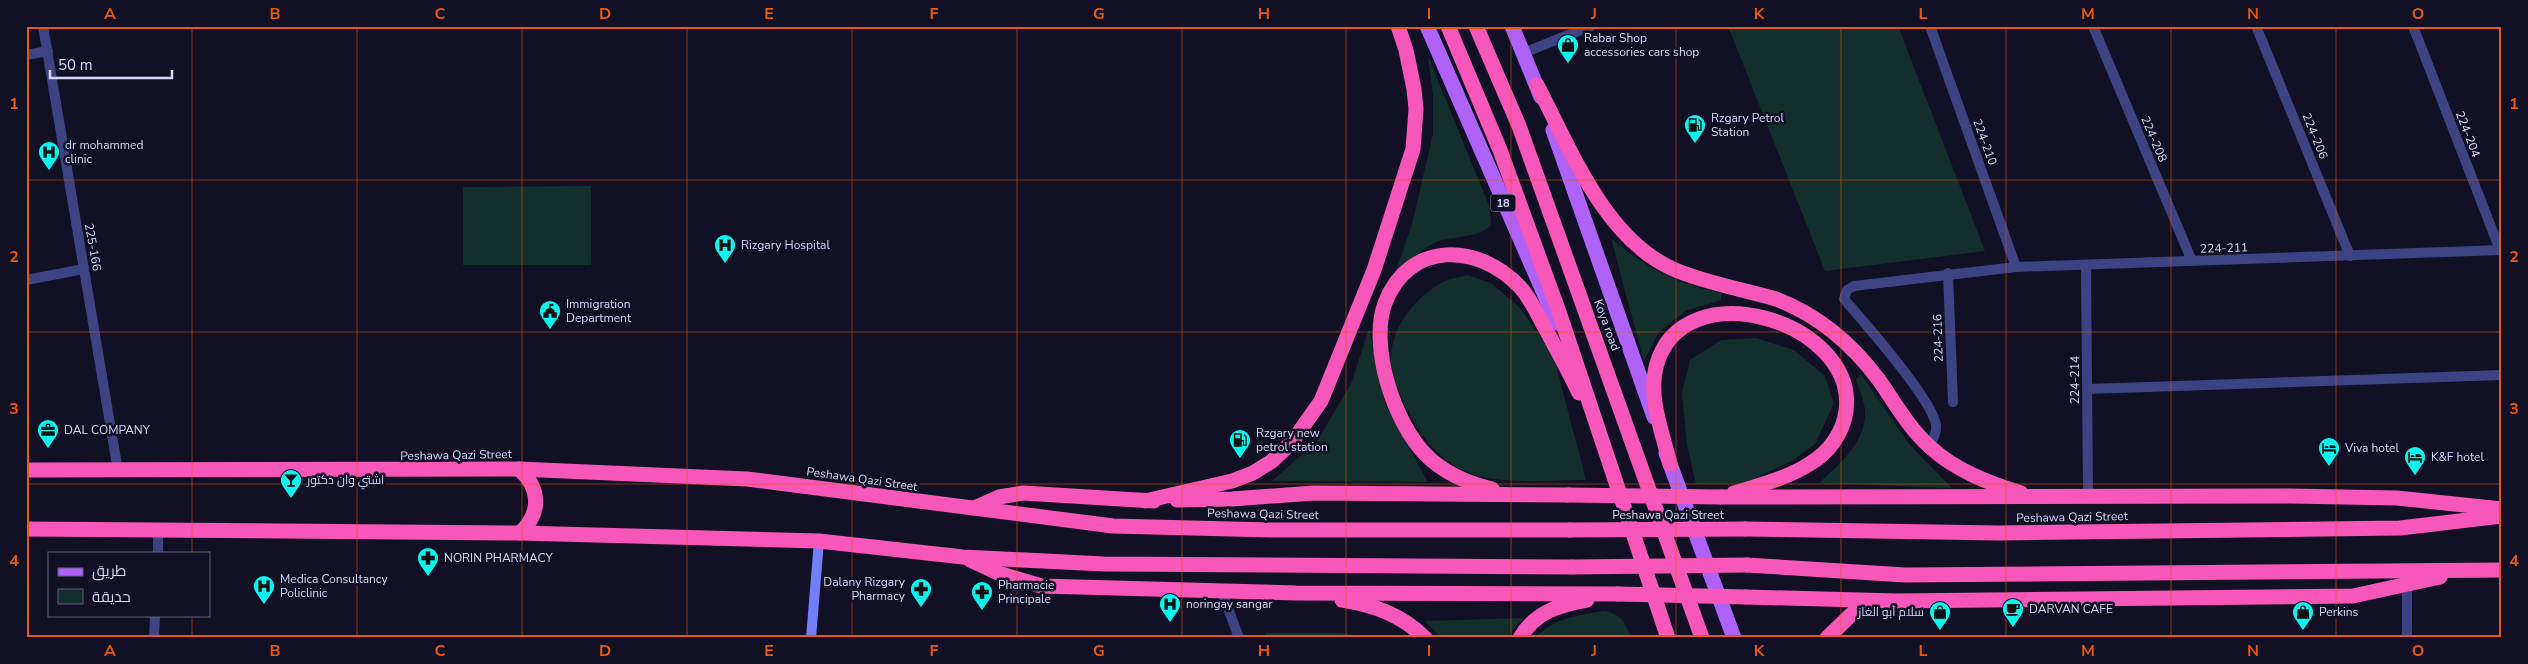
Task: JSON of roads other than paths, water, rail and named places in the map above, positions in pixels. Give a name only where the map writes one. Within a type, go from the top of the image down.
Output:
[{"type":"highway","points":[[1145,501],[1232,480],[1253,473],[1272,461],[1292,442],[1313,415],[1321,401],[1374,270],[1412,149],[1416,109],[1414,89],[1411,70],[1398,26]]},
{"type":"highway","points":[[1448,26],[1500,150],[1583,379],[1668,638]]},
{"type":"highway","name":"Koya road","points":[[1476,26],[1519,126],[1639,456],[1702,638]]},
{"type":"highway","points":[[1537,85],[1590,186],[1621,231],[1636,246],[1673,269],[1776,299],[1821,322],[1848,344],[1929,446],[1952,463],[1977,477],[2036,498]]},
{"type":"highway","points":[[1518,495],[1477,486],[1449,473],[1424,453],[1406,428],[1387,382],[1380,336],[1384,304],[1397,280],[1407,270],[1431,257],[1458,253],[1491,265],[1511,278],[1528,297],[1600,430]]},
{"type":"highway","points":[[1670,464],[1654,388],[1659,359],[1674,334],[1694,320],[1706,316],[1730,314],[1771,321],[1809,339],[1830,358],[1843,380],[1847,406],[1841,430],[1828,449],[1806,466],[1789,475],[1721,497]]},
{"type":"highway","points":[[520,469],[532,483],[537,501],[532,519],[520,533]]},
{"type":"highway","name":"Peshawa Qazi Street","points":[[26,470],[520,469],[748,479],[1114,526],[1281,530],[1745,530],[2000,533],[2400,528],[2502,516]]},
{"type":"highway","points":[[973,508],[999,497],[1023,493],[1145,501],[1232,499],[1314,493],[1721,497],[2036,498],[2088,496],[2397,498],[2502,509]]},
{"type":"highway","points":[[26,529],[520,533],[819,541],[963,557],[1104,564],[1572,567],[1747,565],[1905,575],[2502,570]]},
{"type":"highway","points":[[963,557],[998,573],[1040,586],[1222,592],[1618,594],[1896,601],[2353,596],[2407,586],[2461,571]]},
{"type":"highway","points":[[1296,593],[1375,607],[1406,622],[1425,638]]},
{"type":"highway","points":[[1520,638],[1529,625],[1543,613],[1566,605],[1618,594]]},
{"type":"highway","points":[[1827,638],[1857,609],[1896,601]]},
{"type":"highway","points":[[1658,610],[1658,638]]},
{"type":"main road","name":"18","points":[[1427,26],[1524,252],[1583,379]]},
{"type":"main road","points":[[1512,26],[1537,85],[1582,206],[1670,464],[1734,638]]},
{"type":"street","name":"225-166","points":[[43,26],[118,471]]},
{"type":"street","points":[[1523,54],[1591,26]]},
{"type":"street","name":"224-210","points":[[1930,26],[2016,267]]},
{"type":"street","name":"224-208","points":[[2093,26],[2192,261]]},
{"type":"street","name":"224-206","points":[[2256,26],[2350,256]]},
{"type":"street","name":"224-204","points":[[2413,26],[2501,250]]},
{"type":"street","points":[[26,55],[48,51]]},
{"type":"street","name":"224-211","points":[[1929,446],[1934,438],[1936,426],[1933,414],[1908,377],[1844,299],[1847,290],[1854,286],[1948,273],[2016,267],[2501,250]]},
{"type":"street","name":"224-214","points":[[2086,264],[2088,496]]},
{"type":"street","points":[[26,280],[84,270]]},
{"type":"street","name":"224-216","points":[[1948,273],[1953,402]]},
{"type":"street","points":[[2088,389],[2502,375]]},
{"type":"street","points":[[158,530],[158,552]]},
{"type":"street","points":[[811,638],[819,541]]},
{"type":"street","points":[[2407,586],[2407,638]]},
{"type":"street","points":[[1222,592],[1239,638]]},
{"type":"street","points":[[154,638],[155,616]]},
{"type":"place","name":"Rabar Shop accessories cars shop","points":[[1568,64]]},
{"type":"place","name":"Rzgary Petrol Station","points":[[1695,144]]},
{"type":"place","name":"dr mohammed clinic","points":[[49,171]]},
{"type":"place","name":"Rizgary Hospital","points":[[725,264]]},
{"type":"place","name":"Immigration Department","points":[[550,330]]},
{"type":"place","name":"DAL COMPANY","points":[[48,449]]},
{"type":"place","name":"Rzgary new petrol station","points":[[1240,459]]},
{"type":"place","name":"Viva hotel","points":[[2329,467]]},
{"type":"place","name":"K&F hotel","points":[[2415,476]]},
{"type":"place","name":"اشتي وان دكتور","points":[[291,499]]},
{"type":"place","name":"NORIN PHARMACY","points":[[428,577]]},
{"type":"place","name":"Medica Consultancy Policlinic","points":[[264,605]]},
{"type":"place","name":"Dalany Rizgary Pharmacy","points":[[921,608]]},
{"type":"place","name":"Pharmacie Principale","points":[[982,611]]},
{"type":"place","name":"noringay sangar","points":[[1170,623]]},
{"type":"place","name":"DARVAN CAFE","points":[[2013,628]]},
{"type":"place","name":"سلام آبو الغاز","points":[[1940,631]]},
{"type":"place","name":"Perkins","points":[[2303,631]]}]
